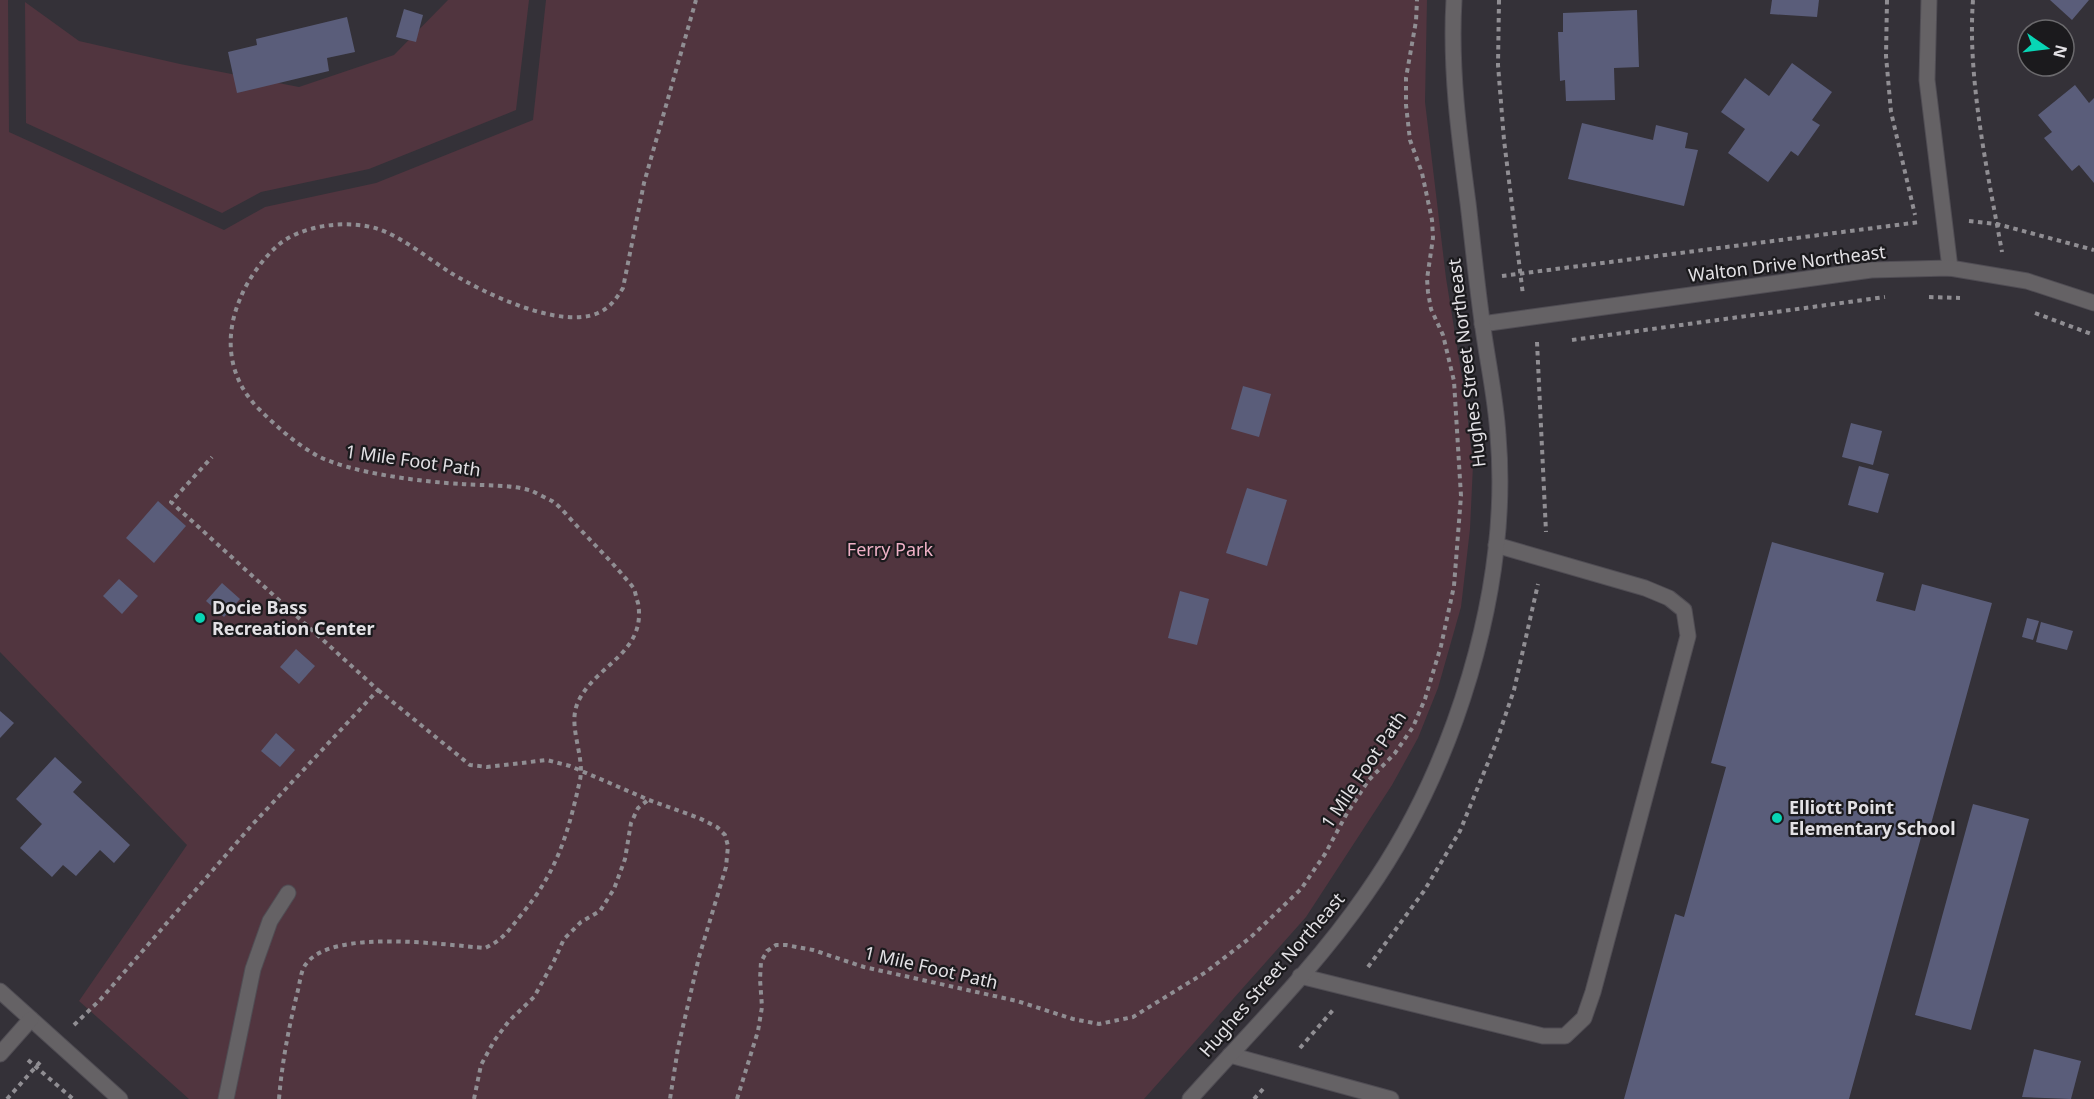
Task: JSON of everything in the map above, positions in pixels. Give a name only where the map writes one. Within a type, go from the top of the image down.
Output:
[{"type":"street","name":"Hughes Street Northeast","points":[[1190,1099],[1331,940],[1367,893],[1407,829],[1439,764],[1460,709],[1480,640],[1495,562],[1499,491],[1498,435],[1457,119],[1454,0]]},
{"type":"street","points":[[1929,0],[1927,80],[1950,268]]},
{"type":"street","name":"Walton Drive Northeast","points":[[1482,324],[1871,270],[1950,268],[2027,281],[2094,303]]},
{"type":"street","points":[[1300,976],[1544,1036],[1565,1036],[1584,1018],[1593,992],[1688,636],[1684,610],[1669,598],[1645,588],[1496,545]]},
{"type":"street","points":[[226,1099],[253,969],[270,921],[288,893]]},
{"type":"street","points":[[0,991],[120,1099]]},
{"type":"street","points":[[4,1050],[31,1019]]},
{"type":"street","points":[[1230,1055],[1390,1099]]},
{"type":"path","name":"1 Mile Foot Path","points":[[279,1099],[288,1029],[306,964],[320,952],[342,945],[380,940],[485,948],[501,941],[538,894],[559,856],[582,771],[575,722],[578,703],[592,684],[622,655],[637,631],[639,608],[635,590],[608,558],[553,502],[531,490],[394,476],[335,463],[314,454],[279,429],[248,398],[233,367],[230,332],[240,298],[257,269],[278,245],[297,234],[330,225],[358,224],[380,229],[487,294],[519,306],[552,315],[571,316],[596,314],[614,303],[623,288],[644,183],[696,0]]},
{"type":"path","name":"1 Mile Foot Path","points":[[737,1099],[758,1031],[762,1007],[761,962],[767,951],[776,945],[813,950],[864,967],[1017,1001],[1073,1019],[1100,1024],[1133,1017],[1206,972],[1251,937],[1301,889],[1325,854],[1346,814],[1368,781],[1395,753],[1413,727],[1425,699],[1438,657],[1454,586],[1461,496],[1454,381],[1443,335],[1431,309],[1428,292],[1427,279],[1433,238],[1432,220],[1422,173],[1410,140],[1406,105],[1406,78],[1416,21],[1417,0]]},
{"type":"path","points":[[1887,0],[1886,56],[1892,112],[1917,222],[1924,269],[1923,296],[1964,298]]},
{"type":"path","points":[[1974,0],[1974,73],[1987,167],[2003,256],[2002,277]]},
{"type":"path","points":[[1477,280],[1944,219],[1997,225],[2094,250]]},
{"type":"path","points":[[1570,339],[1888,297]]},
{"type":"path","points":[[2029,311],[2094,335]]},
{"type":"path","points":[[1538,346],[1545,341]]},
{"type":"path","points":[[212,457],[171,502],[378,690],[470,765],[487,767],[548,760],[582,771],[649,800],[699,818],[717,827],[725,835],[728,846],[726,867],[699,957],[678,1048],[670,1099]]},
{"type":"path","points":[[7,1099],[57,1042],[100,1000],[252,825],[378,690]]},
{"type":"path","points":[[474,1099],[481,1065],[494,1041],[509,1021],[534,997],[564,939],[581,922],[600,911],[614,889],[625,859],[630,823],[638,808],[649,800]]},
{"type":"path","points":[[4,1050],[36,1066],[73,1099]]},
{"type":"green space","name":"Ferry Park","points":[[0,0],[8,0],[9,132],[224,230],[265,207],[376,183],[533,120],[546,0],[1427,0],[1425,102],[1446,278],[1465,396],[1473,465],[1470,529],[1461,607],[1438,688],[1418,738],[1392,785],[1306,917],[1144,1099],[189,1099],[79,1001],[187,845],[0,652]]},
{"type":"green space","points":[[448,0],[529,0],[516,110],[369,169],[261,192],[222,213],[26,123],[25,2],[79,41],[180,64],[299,87],[394,55]]},
{"type":"building","points":[[1772,0],[1819,0],[1817,17],[1770,14]]},
{"type":"building","points":[[2050,0],[2089,0],[2074,18],[2070,18]]},
{"type":"building","points":[[404,9],[423,15],[416,42],[396,37]]},
{"type":"building","points":[[1637,10],[1639,67],[1614,68],[1615,100],[1566,101],[1565,80],[1560,81],[1558,32],[1563,32],[1563,13]]},
{"type":"building","points":[[347,17],[355,52],[327,58],[329,71],[237,93],[228,52],[257,45],[256,39]]},
{"type":"building","points":[[1792,63],[1832,92],[1812,120],[1820,125],[1798,156],[1791,151],[1768,182],[1728,153],[1745,129],[1721,112],[1745,78],[1769,96]]},
{"type":"building","points":[[2075,85],[2089,103],[2094,98],[2094,183],[2079,165],[2072,171],[2044,138],[2052,132],[2038,115]]},
{"type":"building","points":[[1582,123],[1653,140],[1656,125],[1688,133],[1685,148],[1698,150],[1684,206],[1568,179]]},
{"type":"building","points":[[1243,386],[1271,394],[1259,437],[1231,429]]},
{"type":"building","points":[[1851,423],[1882,431],[1873,465],[1842,457]]},
{"type":"building","points":[[1859,466],[1889,474],[1878,513],[1848,505]]},
{"type":"building","points":[[1247,488],[1287,500],[1267,566],[1226,553]]},
{"type":"building","points":[[158,501],[186,526],[154,563],[126,538]]},
{"type":"building","points":[[1772,542],[1884,573],[1876,601],[1915,611],[1922,584],[1992,603],[1931,824],[1925,823],[1849,1099],[1624,1099],[1675,914],[1684,917],[1726,767],[1711,763]]},
{"type":"building","points":[[119,579],[138,596],[122,614],[103,596]]},
{"type":"building","points":[[222,583],[240,599],[224,617],[206,601]]},
{"type":"building","points":[[1180,591],[1209,599],[1197,645],[1168,638]]},
{"type":"building","points":[[2027,618],[2039,621],[2033,640],[2022,637]]},
{"type":"building","points":[[2041,622],[2073,631],[2067,650],[2036,642]]},
{"type":"building","points":[[296,649],[315,666],[299,684],[280,667]]},
{"type":"building","points":[[0,711],[14,723],[0,738]]},
{"type":"building","points":[[276,733],[295,750],[280,767],[261,751]]},
{"type":"building","points":[[55,757],[82,782],[73,792],[130,845],[114,863],[100,850],[76,876],[63,865],[52,877],[20,848],[42,824],[16,799]]},
{"type":"building","points":[[1973,804],[2029,819],[1971,1030],[1915,1015]]},
{"type":"building","points":[[2034,1049],[2081,1061],[2071,1099],[2022,1097]]},
{"type":"place","name":"Docie Bass Recreation Center","points":[[200,618]]},
{"type":"place","name":"Elliott Point Elementary School","points":[[1777,818]]}]
